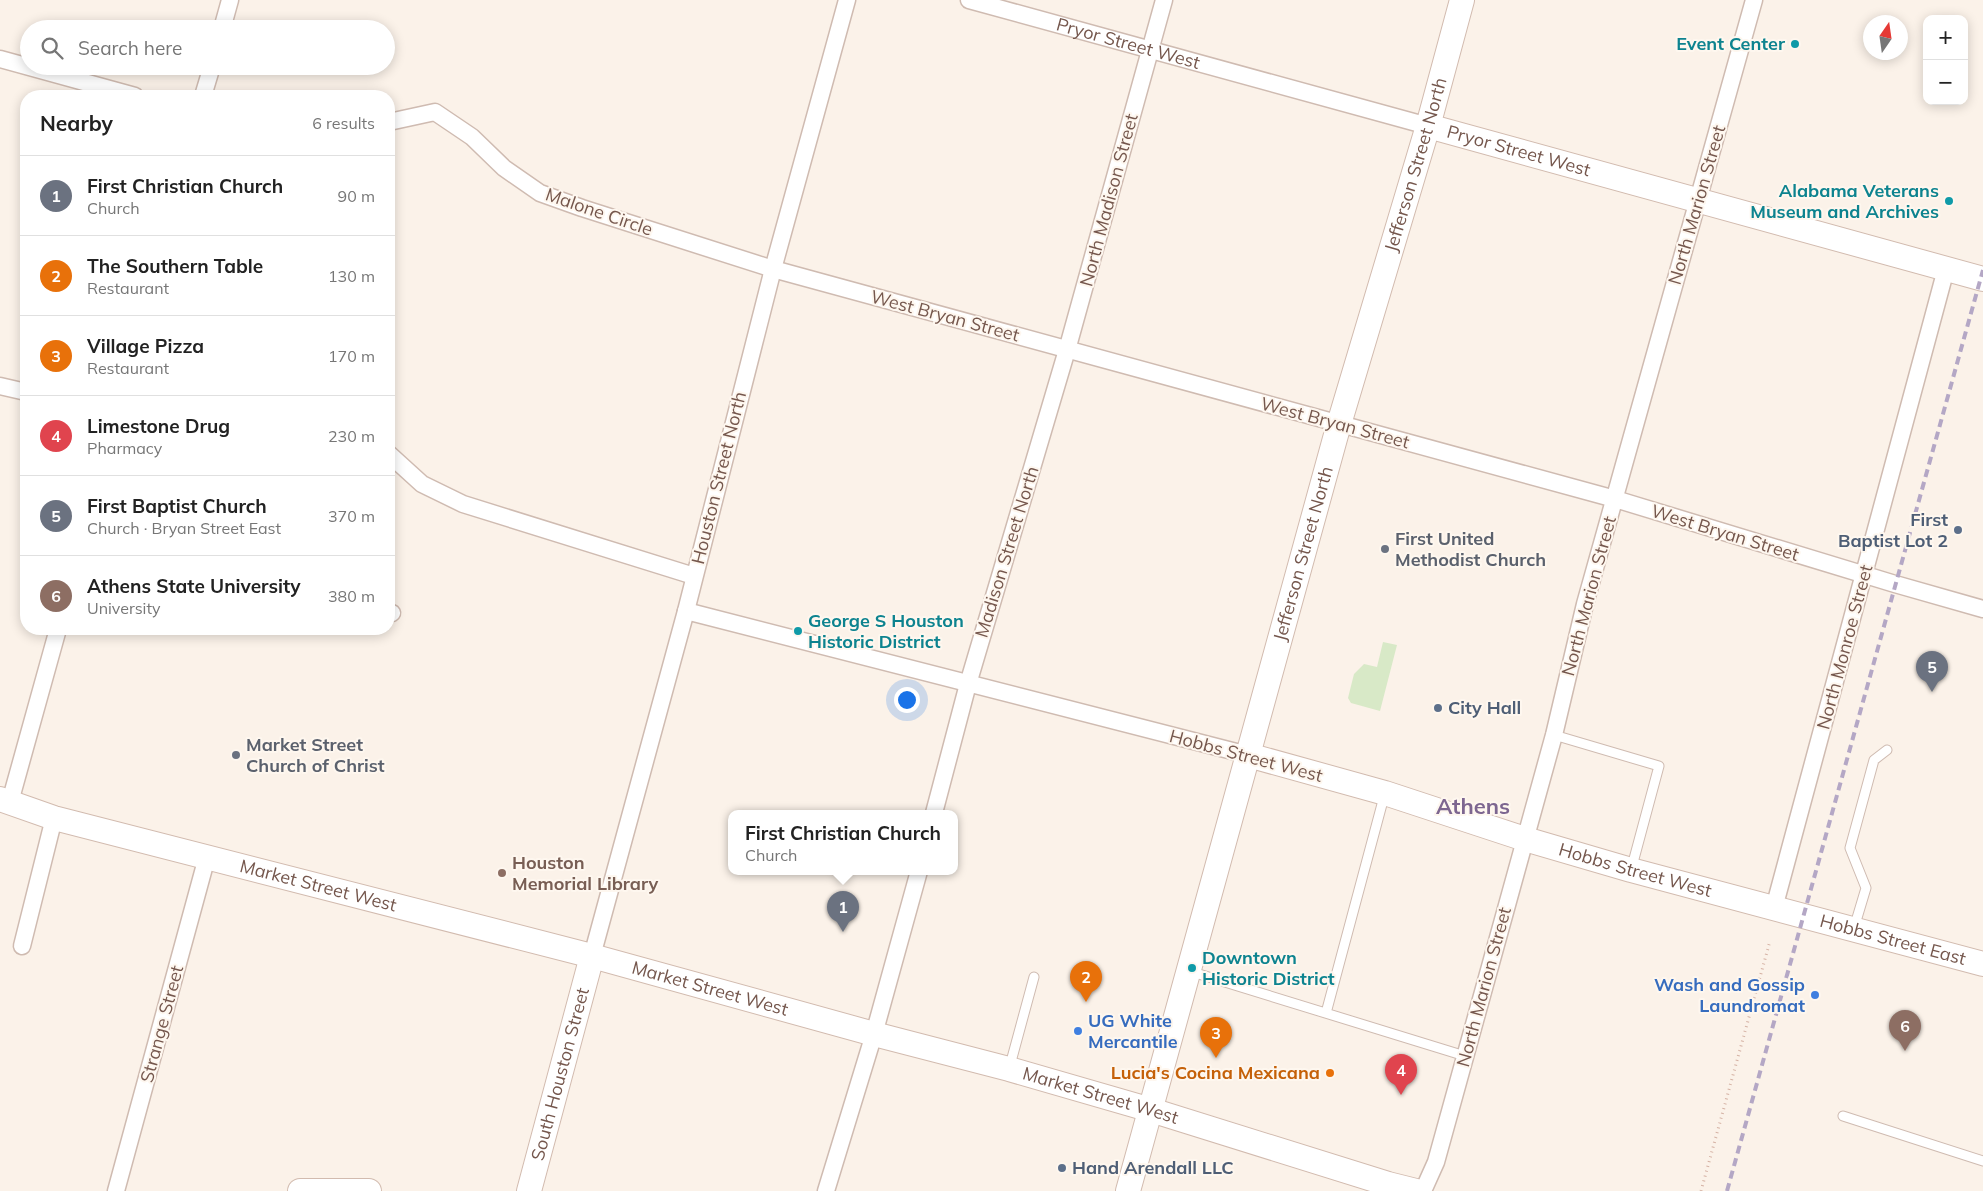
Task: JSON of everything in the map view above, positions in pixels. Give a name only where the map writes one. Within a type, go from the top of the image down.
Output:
[{"type":"main road","name":"Jefferson Street North","points":[[1128,1191],[1339,424],[1428,126],[1462,0]]},
{"type":"main road","name":"Pryor Street West","points":[[1428,126],[1982,278]]},
{"type":"main road","name":"Hobbs Street West","points":[[1248,755],[1385,793],[1525,839],[1631,870],[1802,915]]},
{"type":"main road","name":"Market Street West","points":[[5,800],[54,818],[592,956],[874,1034],[1009,1069],[1416,1191]]},
{"type":"main road","name":"Hobbs Street East","points":[[1802,915],[1983,964]]},
{"type":"main road","name":"South Houston Street","points":[[529,1191],[592,956]]},
{"type":"main road","points":[[300,1191],[369,1191]]},
{"type":"street","points":[[224,20],[230,0]]},
{"type":"street","name":"Houston Street North","points":[[592,956],[686,610],[773,269],[847,0]]},
{"type":"street","name":"Pryor Street West","points":[[969,0],[1428,126]]},
{"type":"street","points":[[1150,50],[1164,0]]},
{"type":"street","name":"North Marion Street","points":[[1423,1191],[1436,1162],[1554,735],[1585,604],[1754,0]]},
{"type":"street","name":"North Madison Street","points":[[1067,350],[1150,50]]},
{"type":"street","points":[[0,59],[20,64]]},
{"type":"street","points":[[58,75],[113,90]]},
{"type":"street","points":[[205,90],[209,75]]},
{"type":"street","name":"Malone Circle","points":[[395,121],[436,112],[472,137],[504,168],[540,194],[773,269]]},
{"type":"street","name":"West Bryan Street","points":[[773,269],[1615,499],[1864,575],[1983,609]]},
{"type":"street","name":"North Monroe Street","points":[[1774,908],[1946,269]]},
{"type":"street","name":"Madison Street North","points":[[935,810],[968,684],[1067,350]]},
{"type":"street","points":[[0,386],[20,391]]},
{"type":"street","points":[[395,459],[422,484],[463,504],[694,576]]},
{"type":"street","name":"Hobbs Street West","points":[[686,610],[1248,755]]},
{"type":"street","points":[[5,800],[56,635]]},
{"type":"street","points":[[22,946],[54,818]]},
{"type":"street","name":"Strange Street","points":[[116,1191],[207,857]]},
{"type":"street","points":[[826,1191],[874,1034],[918,875]]},
{"type":"lane","points":[[1554,735],[1659,766],[1631,870]]},
{"type":"lane","points":[[1854,929],[1866,888],[1850,848],[1874,760],[1887,750]]},
{"type":"lane","points":[[1326,1013],[1385,793]]},
{"type":"lane","points":[[1189,971],[1465,1056]]},
{"type":"lane","points":[[1009,1069],[1034,977]]},
{"type":"lane","points":[[1843,1116],[1983,1161]]},
{"type":"path","points":[[1701,1191],[1770,941]]},
{"type":"green space","points":[[1383,642],[1397,645],[1380,711],[1351,703],[1348,698],[1354,674],[1364,664],[1377,667]]},
{"type":"railway","points":[[1727,1191],[1983,270]]},
{"type":"place","name":"Event Center","points":[[1795,44]]},
{"type":"place","name":"Alabama Veterans Museum and Archives","points":[[1949,201]]},
{"type":"place","name":"First Baptist Lot 2","points":[[1958,530]]},
{"type":"place","name":"First United Methodist Church","points":[[1385,549]]},
{"type":"place","name":"George S Houston Historic District","points":[[798,631]]},
{"type":"place","name":"First Baptist Church","points":[[1932,692]]},
{"type":"place","name":"City Hall","points":[[1438,708]]},
{"type":"place","name":"Market Street Church of Christ","points":[[236,755]]},
{"type":"place","name":"Houston Memorial Library","points":[[502,873]]},
{"type":"place","name":"First Christian Church","points":[[843,932]]},
{"type":"place","name":"Downtown Historic District","points":[[1192,968]]},
{"type":"place","name":"Wash and Gossip Laundromat","points":[[1815,995]]},
{"type":"place","name":"The Southern Table","points":[[1086,1002]]},
{"type":"place","name":"UG White Mercantile","points":[[1078,1031]]},
{"type":"place","name":"Athens State University","points":[[1905,1051]]},
{"type":"place","name":"Village Pizza","points":[[1216,1058]]},
{"type":"place","name":"Lucia's Cocina Mexicana","points":[[1330,1073]]},
{"type":"place","name":"Limestone Drug","points":[[1401,1095]]},
{"type":"place","name":"Hand Arendall LLC","points":[[1062,1168]]},
{"type":"district","name":"Athens","points":[[1473,806]]}]
